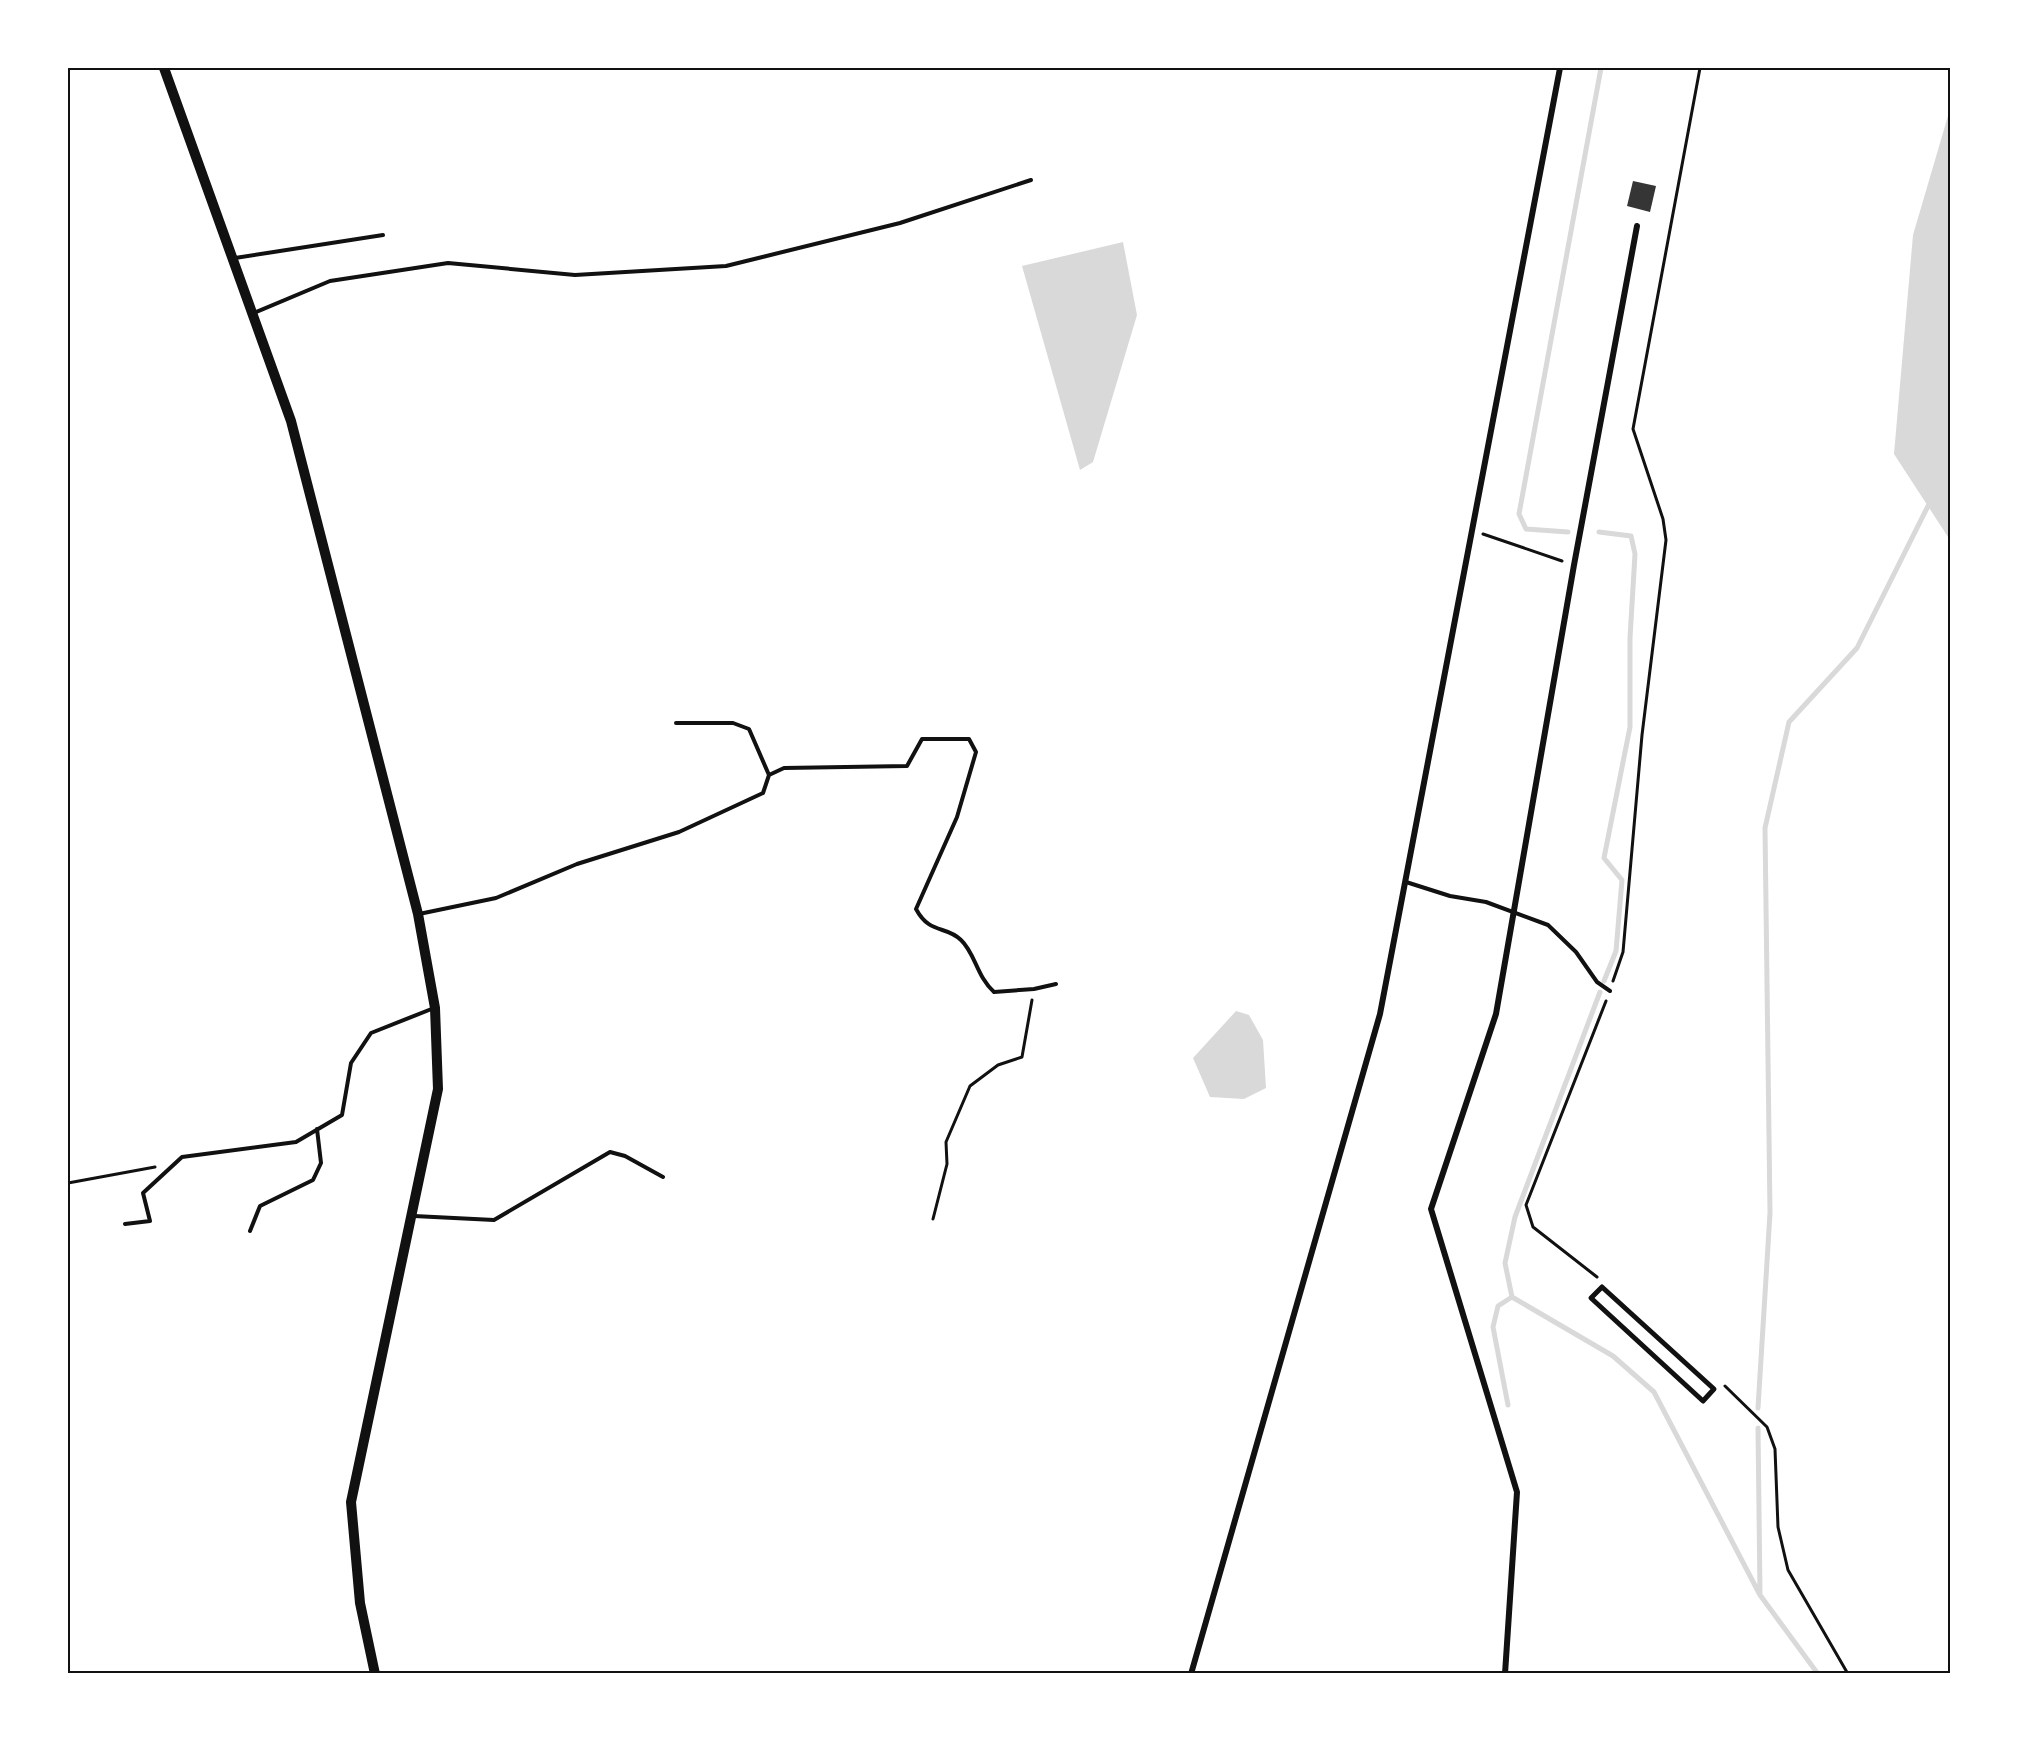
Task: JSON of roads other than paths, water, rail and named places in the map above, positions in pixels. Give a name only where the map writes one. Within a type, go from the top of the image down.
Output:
[{"type":"street","points":[[164,68],[291,421],[418,914],[435,1008],[438,1089],[414,1216],[351,1502],[360,1604],[375,1674]]},
{"type":"street","points":[[1191,1674],[1380,1014],[1560,68]]},
{"type":"street","points":[[1505,1674],[1517,1492],[1431,1209],[1496,1014],[1574,565],[1637,226]]},
{"type":"street","points":[[1602,1287],[1714,1389],[1703,1401],[1591,1298],[1602,1287]]},
{"type":"lane","points":[[251,314],[330,281],[448,263],[575,275],[726,266],[900,223],[1031,180]]},
{"type":"lane","points":[[231,258],[383,235]]},
{"type":"lane","points":[[418,914],[496,898],[577,864],[679,832],[763,793],[769,775],[749,729],[733,723],[676,723]]},
{"type":"lane","points":[[769,775],[784,768],[907,766],[922,739],[969,739],[976,752],[957,817],[916,909],[923,921],[961,940],[985,984],[994,992],[1034,989],[1056,984]]},
{"type":"lane","points":[[1405,882],[1450,896],[1486,902],[1548,925],[1576,952],[1597,982],[1610,991]]},
{"type":"lane","points":[[124,1224],[150,1221],[143,1193],[182,1157],[296,1142],[342,1115],[351,1063],[371,1033],[435,1008]]},
{"type":"lane","points":[[250,1231],[260,1206],[313,1180],[321,1163],[317,1130]]},
{"type":"lane","points":[[414,1216],[494,1220],[610,1152],[626,1156],[663,1177]]},
{"type":"waterway","points":[[1568,532],[1526,529],[1519,514],[1601,68]]},
{"type":"waterway","points":[[1758,1408],[1770,1213],[1765,828],[1789,722],[1857,648],[1930,502]]},
{"type":"waterway","points":[[1599,532],[1631,536],[1635,554],[1630,638],[1630,727],[1604,858],[1622,880],[1616,951],[1604,981]]},
{"type":"waterway","points":[[1600,992],[1515,1217],[1505,1263],[1512,1297],[1613,1356],[1654,1392],[1760,1595],[1818,1674]]},
{"type":"waterway","points":[[1508,1405],[1493,1327],[1498,1306],[1512,1297]]},
{"type":"waterway","points":[[1758,1428],[1760,1593]]}]
